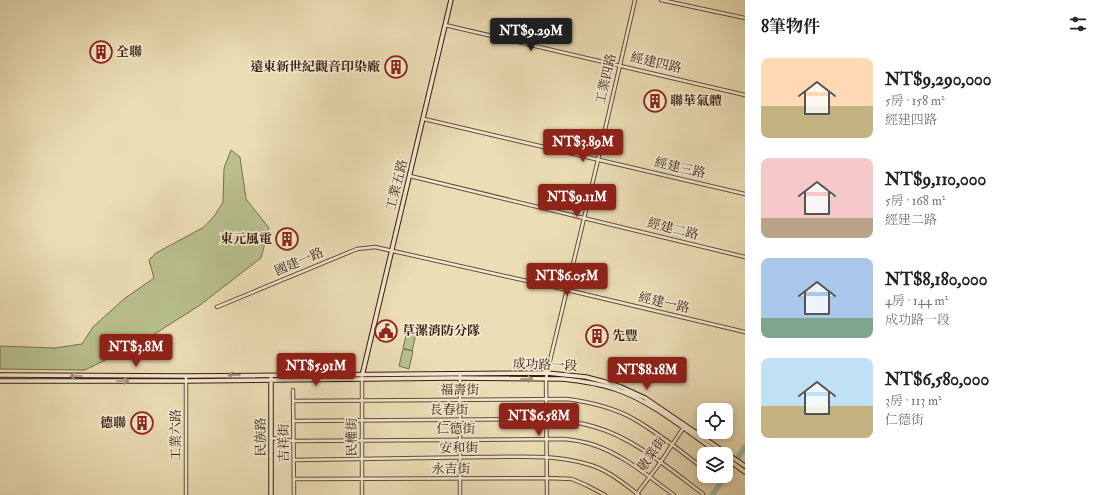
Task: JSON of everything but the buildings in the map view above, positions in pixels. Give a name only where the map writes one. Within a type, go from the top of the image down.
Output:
[{"type":"street","name":"工業五路","points":[[362,377],[451,0]]},
{"type":"street","name":"工業四路","points":[[548,495],[548,457],[546,439],[547,373],[568,290],[635,0]]},
{"type":"street","points":[[661,0],[745,18]]},
{"type":"street","name":"經建四路","points":[[446,25],[745,95]]},
{"type":"street","name":"經建三路","points":[[424,119],[745,194]]},
{"type":"street","name":"經建二路","points":[[410,176],[745,257]]},
{"type":"street","name":"國建一路","points":[[217,307],[357,248],[375,247],[392,250]]},
{"type":"street","name":"經建一路","points":[[392,250],[745,332]]},
{"type":"street","name":"成功路一段","points":[[362,377],[547,373],[586,377],[621,387],[645,398],[711,447]]},
{"type":"street","points":[[0,376],[272,375],[362,377]]},
{"type":"street","points":[[270,380],[272,375]]},
{"type":"street","name":"工業六路","points":[[186,376],[186,495]]},
{"type":"street","points":[[460,376],[460,495]]},
{"type":"street","name":"成功路一段","points":[[460,376],[577,380],[615,389],[644,402],[744,465]]},
{"type":"street","points":[[0,381],[186,381],[362,377]]},
{"type":"street","name":"民權街","points":[[362,377],[362,495]]},
{"type":"street","name":"民族路","points":[[270,380],[271,495]]},
{"type":"street","name":"吉祥街","points":[[293,390],[294,495]]},
{"type":"street","name":"福壽街","points":[[293,401],[567,399],[614,410],[631,418],[672,444],[697,464]]},
{"type":"street","name":"長春街","points":[[293,421],[460,421],[546,419],[582,423],[621,437],[703,494]]},
{"type":"street","name":"敬業街","points":[[637,495],[684,426]]},
{"type":"street","name":"仁德街","points":[[271,438],[294,441],[564,439],[594,445],[624,460],[674,495]]},
{"type":"street","name":"安和街","points":[[294,460],[548,457],[569,459],[597,467],[608,473],[637,495]]},
{"type":"street","points":[[733,463],[745,472]]},
{"type":"street","name":"永吉街","points":[[294,480],[572,479],[604,495]]},
{"type":"green space","points":[[231,150],[240,157],[246,199],[269,228],[261,258],[200,305],[142,342],[85,370],[0,369],[0,346],[55,348],[82,344],[93,327],[124,299],[154,278],[149,260],[156,253],[204,227],[215,215],[223,202],[224,168]]},
{"type":"green space","points":[[407,332],[416,334],[412,351],[403,348]]},
{"type":"green space","points":[[403,349],[413,351],[409,369],[399,366]]},
{"type":"waterway","points":[[733,465],[745,447]]},
{"type":"waterway","points":[[712,495],[721,483]]},
{"type":"place","name":"全聯","points":[[101,52]]},
{"type":"place","name":"遠東新世紀觀音印染廠","points":[[396,67]]},
{"type":"place","name":"聯華氣體","points":[[655,101]]},
{"type":"place","name":"東元風電","points":[[287,239]]},
{"type":"place","name":"草漯消防分隊","points":[[386,331]]},
{"type":"place","name":"先豐","points":[[597,336]]},
{"type":"place","name":"德聯","points":[[142,423]]}]
